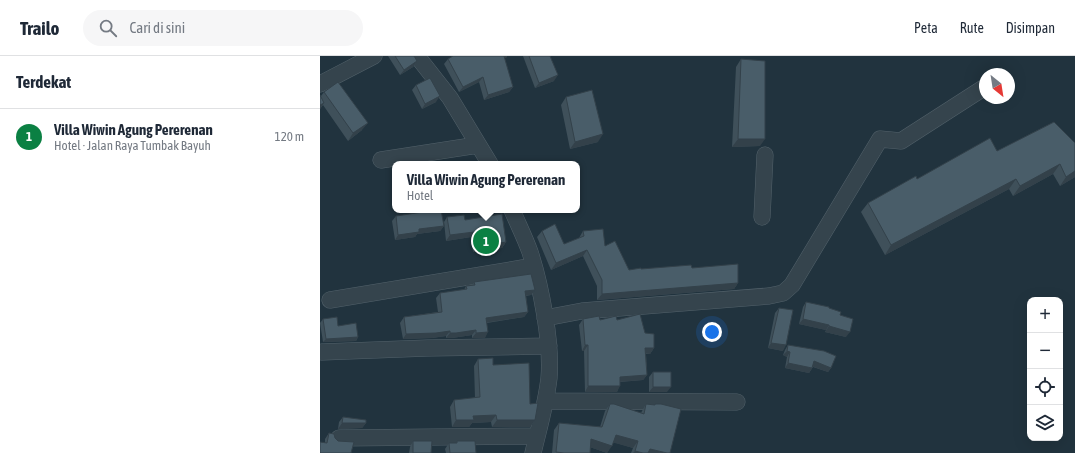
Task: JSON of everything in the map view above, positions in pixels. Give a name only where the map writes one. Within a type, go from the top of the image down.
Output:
[{"type":"street","points":[[320,84],[374,56]]},
{"type":"street","points":[[417,56],[450,98],[488,161]]},
{"type":"street","points":[[545,318],[582,311],[769,296],[783,292],[792,285],[880,139],[901,141],[979,91]]},
{"type":"street","points":[[381,160],[478,145]]},
{"type":"street","points":[[762,217],[765,154]]},
{"type":"street","points":[[513,213],[534,266],[545,318],[549,346],[550,364],[546,401],[533,453]]},
{"type":"street","points":[[330,300],[534,266]]},
{"type":"street","points":[[322,352],[549,346]]},
{"type":"street","points":[[546,401],[737,402]]},
{"type":"street","points":[[339,438],[537,436]]},
{"type":"building","points":[[395,56],[414,56],[417,61],[404,70]]},
{"type":"building","points":[[453,56],[504,56],[513,87],[488,95],[483,77],[463,87],[448,59]]},
{"type":"building","points":[[529,56],[550,56],[558,75],[539,83]]},
{"type":"building","points":[[741,59],[765,61],[765,139],[738,139]]},
{"type":"building","points":[[430,78],[440,96],[425,104],[416,85]]},
{"type":"building","points":[[338,82],[368,123],[353,133],[324,92]]},
{"type":"building","points":[[592,90],[603,134],[575,142],[566,97]]},
{"type":"building","points":[[320,95],[324,103],[320,105]]},
{"type":"building","points":[[1054,122],[1075,143],[1075,171],[1066,177],[1060,164],[1020,186],[1016,179],[891,245],[868,203],[916,176],[917,179],[990,138],[997,151]]},
{"type":"building","points":[[416,213],[442,213],[444,226],[419,229],[419,232],[398,235],[396,216]]},
{"type":"building","points":[[502,214],[506,242],[477,247],[474,232],[450,235],[447,217],[464,215],[465,220]]},
{"type":"building","points":[[555,224],[564,244],[584,236],[583,231],[603,229],[605,246],[615,241],[629,270],[691,265],[692,268],[738,264],[738,283],[602,294],[602,280],[587,250],[556,263],[542,231]]},
{"type":"building","points":[[531,274],[535,290],[525,291],[528,312],[486,318],[488,332],[476,333],[476,330],[456,333],[450,333],[450,331],[406,334],[404,317],[442,312],[440,293],[467,289],[466,286],[475,285],[474,282]]},
{"type":"building","points":[[806,302],[829,307],[841,312],[840,315],[853,319],[850,332],[803,319]]},
{"type":"building","points":[[779,308],[793,310],[786,345],[771,343]]},
{"type":"building","points":[[640,314],[645,333],[654,334],[654,348],[645,348],[647,375],[620,377],[620,386],[588,386],[588,345],[585,345],[583,319],[599,316],[600,320],[616,316],[617,320]]},
{"type":"building","points":[[337,317],[338,326],[356,323],[358,337],[326,339],[323,319]]},
{"type":"building","points":[[788,345],[824,351],[836,356],[831,368],[814,361],[812,368],[788,363],[790,352],[787,351]]},
{"type":"building","points":[[493,358],[493,365],[529,363],[530,404],[538,403],[535,420],[497,420],[496,415],[473,416],[474,420],[456,420],[454,400],[480,397],[478,359]]},
{"type":"building","points":[[653,372],[671,372],[671,387],[653,387]]},
{"type":"building","points":[[610,404],[644,414],[646,404],[661,404],[681,409],[670,453],[650,449],[648,453],[635,451],[638,441],[616,435],[612,446],[591,439],[590,453],[556,452],[559,423],[602,427]]},
{"type":"building","points":[[343,417],[366,420],[366,423],[342,423]]},
{"type":"building","points":[[329,433],[334,434],[338,441],[354,442],[351,453],[320,453],[320,442],[327,443]]},
{"type":"building","points":[[413,441],[432,441],[431,453],[413,453]]},
{"type":"building","points":[[457,441],[475,441],[476,453],[450,453],[449,443],[457,443]]},
{"type":"place","name":"Villa Wiwin Agung Pererenan","points":[[486,241]]}]
